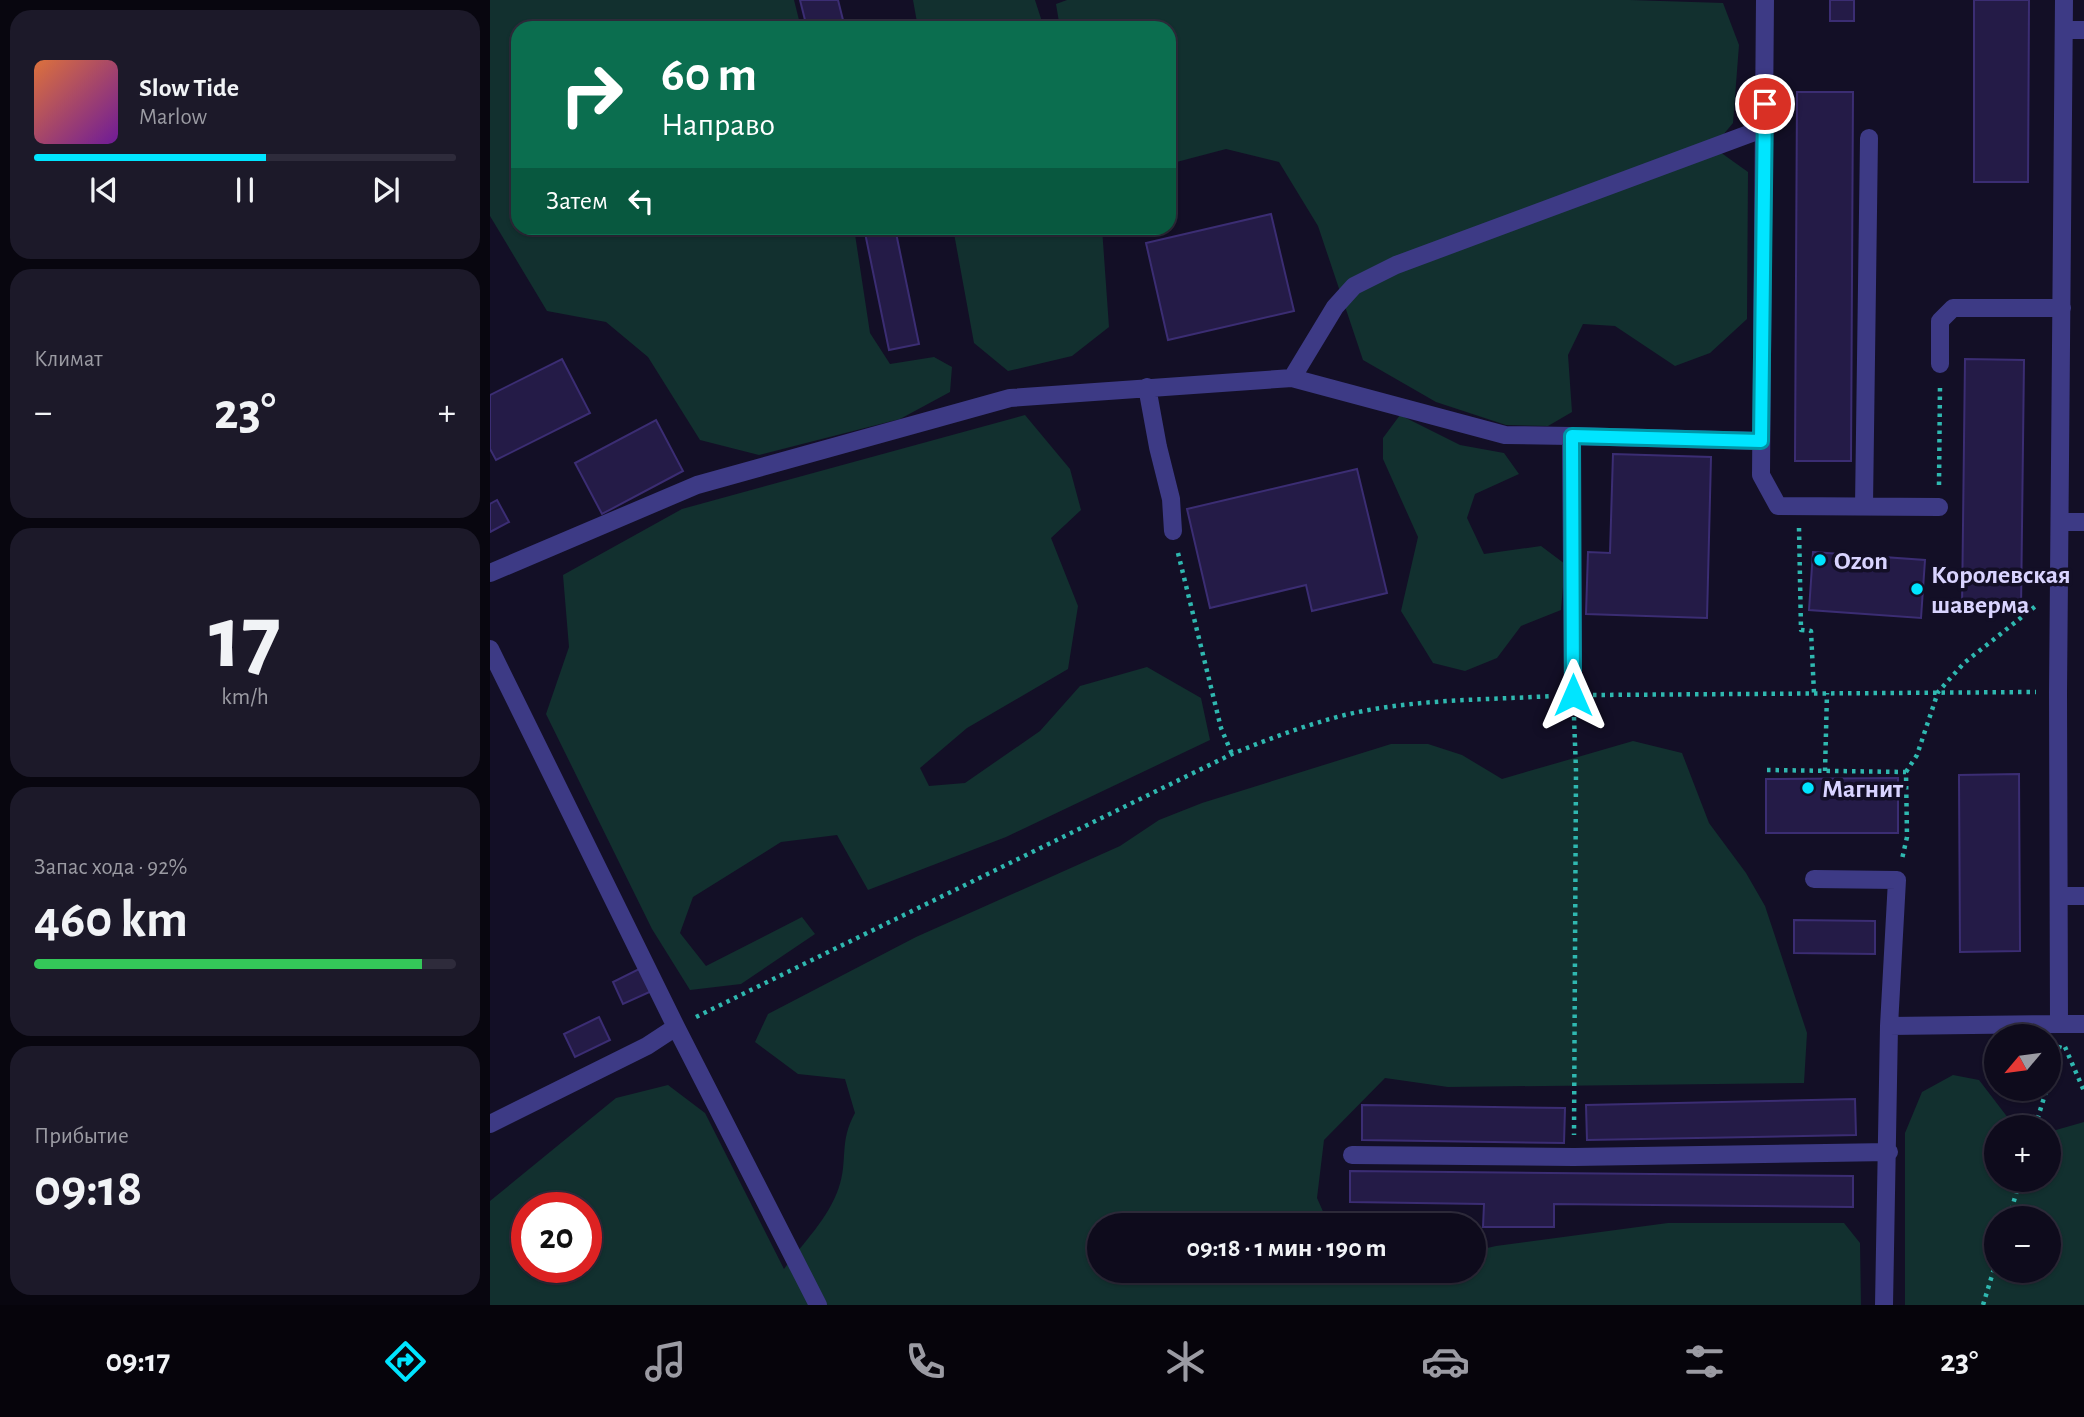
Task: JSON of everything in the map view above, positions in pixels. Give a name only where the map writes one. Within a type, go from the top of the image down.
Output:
[{"type":"street","points":[[1765,0],[1761,475],[1779,506],[1939,507]]},
{"type":"street","points":[[2059,1024],[2058,691],[2064,0]]},
{"type":"street","points":[[2064,30],[2084,30]]},
{"type":"street","points":[[1292,378],[1335,307],[1354,286],[1396,264],[1765,128]]},
{"type":"street","points":[[1864,506],[1869,138]]},
{"type":"street","points":[[1940,364],[1940,321],[1953,308],[2062,308]]},
{"type":"street","points":[[490,573],[697,485],[1010,398],[1292,378],[1505,435],[1761,441]]},
{"type":"street","points":[[1147,387],[1171,499],[1172,531]]},
{"type":"street","points":[[1572,436],[1573,695]]},
{"type":"street","points":[[2060,522],[2084,522]]},
{"type":"street","points":[[490,649],[676,1027],[818,1305]]},
{"type":"street","points":[[1814,879],[1897,880],[1889,1026],[1889,1152],[1884,1305]]},
{"type":"street","points":[[2059,896],[2084,896]]},
{"type":"street","points":[[2062,1024],[2084,1024]]},
{"type":"street","points":[[1889,1026],[1984,1025]]},
{"type":"street","points":[[490,1124],[647,1046],[676,1027]]},
{"type":"street","points":[[1352,1155],[1574,1157],[1889,1152]]},
{"type":"path","points":[[1939,507],[1940,364]]},
{"type":"path","points":[[1798,506],[1801,630],[1811,631],[1814,693]]},
{"type":"path","points":[[1172,531],[1221,728],[1232,754]]},
{"type":"path","points":[[1897,880],[1907,837],[1906,772],[1917,755],[1938,692],[1964,663],[2029,613],[2059,582]]},
{"type":"path","points":[[676,1027],[1232,754],[1293,729],[1351,714],[1406,705],[1573,695],[2058,691]]},
{"type":"path","points":[[1825,771],[1827,693]]},
{"type":"path","points":[[1573,695],[1576,771],[1574,1157]]},
{"type":"path","points":[[1767,770],[1906,772]]},
{"type":"path","points":[[2062,1040],[2084,1091]]},
{"type":"path","points":[[1983,1305],[1990,1283]]},
{"type":"green space","points":[[490,0],[794,0],[799,21],[511,21],[511,235],[855,235],[870,333],[890,364],[934,357],[952,367],[950,392],[900,419],[759,455],[700,440],[648,357],[606,322],[547,311],[490,216]]},
{"type":"green space","points":[[913,0],[1035,0],[1042,21],[917,21]]},
{"type":"green space","points":[[1067,0],[1630,0],[1723,3],[1739,45],[1733,123],[1713,147],[1748,172],[1747,319],[1710,353],[1675,366],[1615,326],[1583,324],[1568,355],[1572,412],[1548,426],[1506,425],[1436,402],[1363,360],[1318,226],[1279,162],[1226,149],[1176,162],[1176,21],[1059,21],[1056,4]]},
{"type":"green space","points":[[954,235],[1102,235],[1109,327],[1072,356],[1008,371],[974,343]]},
{"type":"green space","points":[[1025,415],[1070,469],[1081,510],[1051,538],[1078,606],[1068,669],[967,728],[920,768],[929,786],[965,783],[1040,731],[1080,686],[1147,667],[1201,698],[1210,740],[1006,837],[868,890],[837,835],[781,842],[693,897],[680,933],[706,966],[802,917],[815,934],[741,984],[690,990],[652,929],[546,714],[569,647],[563,575],[682,509]]},
{"type":"green space","points":[[1400,415],[1460,445],[1504,453],[1519,474],[1475,494],[1467,518],[1484,554],[1541,546],[1565,564],[1561,610],[1521,626],[1497,658],[1465,671],[1433,663],[1401,611],[1418,537],[1383,459],[1383,438]]},
{"type":"green space","points":[[1633,741],[1682,753],[1709,823],[1746,873],[1765,906],[1807,1033],[1804,1083],[1448,1087],[1385,1078],[1324,1140],[1317,1198],[1324,1213],[1087,1213],[1087,1283],[1486,1283],[1486,1248],[1496,1246],[1668,1223],[1844,1223],[1860,1243],[1861,1305],[490,1305],[490,1201],[616,1098],[668,1085],[705,1113],[784,1269],[822,1220],[835,1198],[842,1178],[847,1133],[855,1113],[845,1079],[798,1074],[755,1042],[768,1014],[916,937],[1120,846],[1159,820],[1202,803],[1391,744],[1428,744],[1462,755],[1502,779]]},
{"type":"green space","points":[[1953,1075],[1979,1080],[1984,1087],[1984,1101],[1995,1101],[2006,1115],[1984,1115],[1984,1192],[2061,1192],[2061,1129],[2084,1122],[2084,1305],[1905,1305],[1905,1133],[1922,1092]]},
{"type":"building","points":[[800,0],[838,0],[843,21],[805,21]]},
{"type":"building","points":[[1830,0],[1854,0],[1854,21],[1830,21]]},
{"type":"building","points":[[1974,0],[2029,0],[2028,182],[1974,182]]},
{"type":"building","points":[[1797,92],[1853,92],[1851,461],[1795,461]]},
{"type":"building","points":[[1271,214],[1294,311],[1168,340],[1146,243]]},
{"type":"building","points":[[865,235],[896,235],[919,344],[889,350]]},
{"type":"building","points":[[562,359],[590,413],[496,460],[490,449],[490,395]]},
{"type":"building","points":[[1965,359],[2024,360],[2021,610],[1962,609]]},
{"type":"building","points":[[656,420],[683,471],[602,514],[575,463]]},
{"type":"building","points":[[1613,454],[1711,457],[1707,618],[1586,614],[1588,552],[1610,553]]},
{"type":"building","points":[[1357,469],[1387,593],[1312,611],[1306,585],[1210,608],[1187,509]]},
{"type":"building","points":[[497,500],[509,522],[490,532],[490,504]]},
{"type":"building","points":[[1813,552],[1925,560],[1921,618],[1809,610]]},
{"type":"building","points":[[2019,774],[2020,951],[1960,952],[1959,775]]},
{"type":"building","points":[[1898,778],[1898,833],[1766,833],[1766,779]]},
{"type":"building","points":[[1794,920],[1875,921],[1875,954],[1794,953]]},
{"type":"building","points":[[643,967],[654,990],[623,1004],[613,982]]},
{"type":"building","points":[[599,1017],[610,1040],[575,1057],[564,1034]]},
{"type":"building","points":[[1855,1099],[1856,1135],[1587,1140],[1586,1105]]},
{"type":"building","points":[[1362,1105],[1565,1108],[1564,1143],[1362,1140]]},
{"type":"building","points":[[1350,1171],[1853,1176],[1853,1207],[1554,1204],[1554,1227],[1486,1227],[1484,1204],[1350,1202]]},
{"type":"place","name":"Ozon","points":[[1820,560]]},
{"type":"place","name":"Королевская шаверма","points":[[1917,589]]},
{"type":"place","name":"Магнит","points":[[1808,788]]},
{"type":"route","points":[[1573,695],[1572,436],[1761,441],[1765,104]]}]
